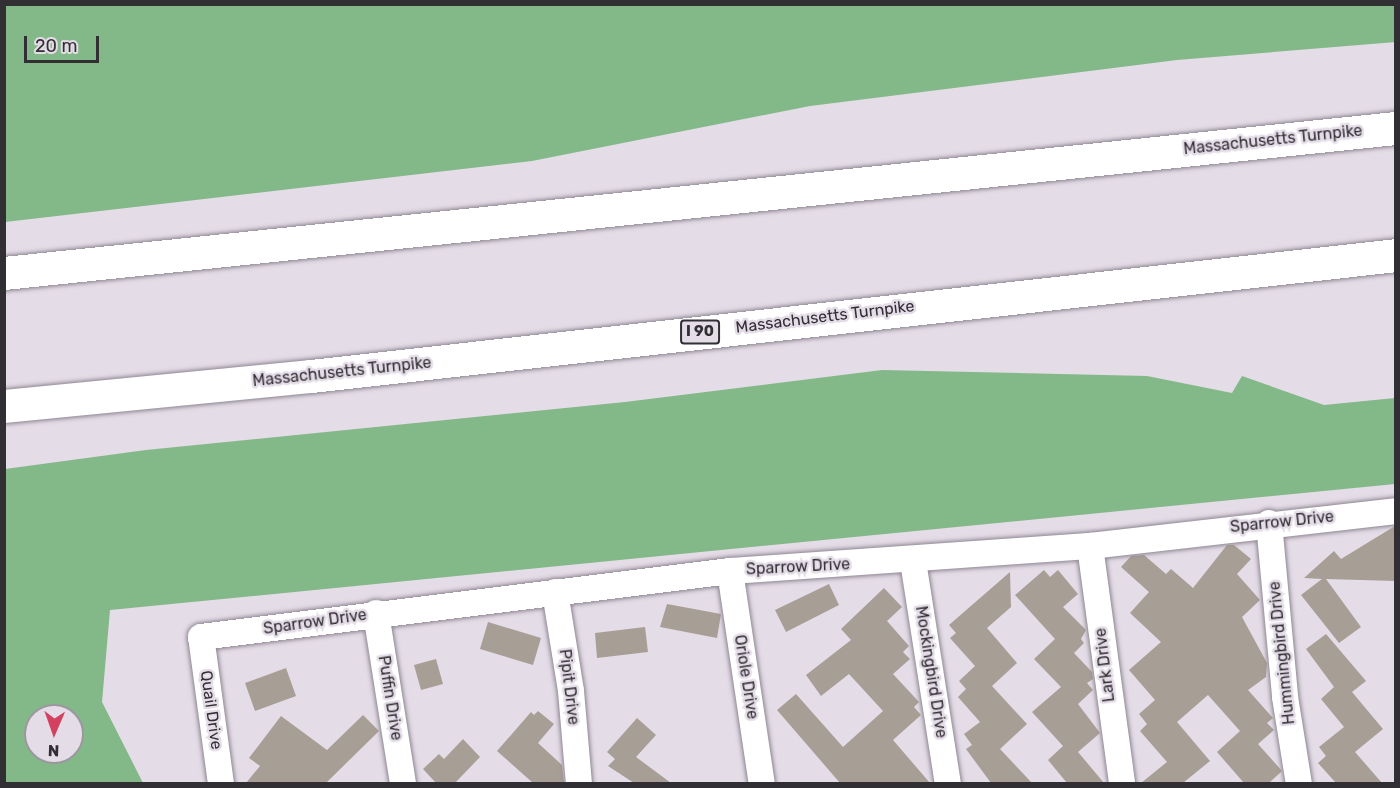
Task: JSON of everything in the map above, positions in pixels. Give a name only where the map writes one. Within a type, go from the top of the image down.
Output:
[{"type":"highway","name":"Massachusetts Turnpike","points":[[4,273],[1395,128]]},
{"type":"highway","name":"Massachusetts Turnpike","points":[[4,406],[299,378],[1395,255]]},
{"type":"street","name":"Sparrow Drive","points":[[201,637],[376,613],[730,571],[913,561],[1090,546],[1269,523],[1395,511]]},
{"type":"street","name":"Hummingbird Drive","points":[[1269,523],[1284,693],[1299,783]]},
{"type":"street","name":"Lark Drive","points":[[1090,546],[1122,783]]},
{"type":"street","name":"Mockingbird Drive","points":[[913,561],[948,783]]},
{"type":"street","name":"Oriole Drive","points":[[730,571],[762,783]]},
{"type":"street","name":"Pipit Drive","points":[[555,592],[571,692],[579,783]]},
{"type":"street","name":"Puffin Drive","points":[[376,613],[403,783]]},
{"type":"street","name":"Quail Drive","points":[[201,637],[221,783]]},
{"type":"green space","points":[[1395,4],[1396,42],[1177,60],[810,106],[532,161],[5,222],[5,5]]},
{"type":"green space","points":[[882,370],[1147,376],[1232,393],[1242,376],[1324,405],[1395,398],[1395,484],[110,610],[102,702],[143,783],[5,783],[5,469],[146,450],[625,402]]},
{"type":"building","points":[[1395,526],[1395,581],[1326,579],[1361,627],[1339,643],[1301,595],[1322,579],[1304,578],[1334,551],[1341,559]]},
{"type":"building","points":[[1227,545],[1234,545],[1251,559],[1237,574],[1260,600],[1242,617],[1267,663],[1266,677],[1248,690],[1273,718],[1267,723],[1274,730],[1258,744],[1282,771],[1269,783],[1244,783],[1217,752],[1240,731],[1208,695],[1177,722],[1210,761],[1183,783],[1141,783],[1167,762],[1140,731],[1147,724],[1139,714],[1155,700],[1129,670],[1161,642],[1130,613],[1149,592],[1121,567],[1131,556],[1144,555],[1166,574],[1171,569],[1193,588]]},
{"type":"building","points":[[1044,570],[1050,577],[1058,570],[1078,594],[1063,607],[1086,630],[1081,639],[1084,643],[1074,653],[1092,672],[1093,679],[1087,683],[1093,690],[1078,704],[1100,733],[1078,752],[1104,783],[1067,783],[1048,760],[1063,746],[1032,712],[1061,687],[1034,659],[1055,639],[1015,595]]},
{"type":"building","points":[[1010,572],[1011,607],[987,628],[1017,663],[992,686],[1027,724],[1000,749],[1032,783],[991,783],[966,749],[972,745],[964,734],[980,722],[958,697],[966,689],[959,681],[975,666],[950,638],[956,633],[949,625]]},
{"type":"building","points":[[829,584],[839,605],[786,632],[775,610]]},
{"type":"building","points":[[884,588],[902,607],[887,621],[909,646],[903,652],[910,659],[893,674],[919,702],[914,707],[921,715],[893,740],[930,783],[840,783],[777,710],[796,694],[843,747],[883,711],[849,674],[821,696],[806,675],[851,640],[841,629]]},
{"type":"building","points":[[667,604],[721,614],[717,638],[660,627]]},
{"type":"building","points":[[488,622],[541,638],[533,665],[480,649]]},
{"type":"building","points":[[645,627],[648,652],[597,658],[595,633]]},
{"type":"building","points":[[1326,634],[1366,681],[1352,692],[1383,729],[1355,752],[1382,783],[1336,783],[1318,763],[1326,756],[1319,747],[1344,727],[1321,699],[1334,687],[1306,649]]},
{"type":"building","points":[[436,659],[443,684],[421,690],[414,665]]},
{"type":"building","points":[[286,668],[296,696],[255,711],[245,683]]},
{"type":"building","points":[[538,711],[554,724],[538,743],[562,765],[564,783],[533,783],[497,751],[531,712],[534,715]]},
{"type":"building","points":[[363,715],[379,731],[326,783],[246,783],[260,766],[249,758],[281,716],[327,750]]},
{"type":"building","points":[[637,718],[656,735],[636,757],[671,783],[634,783],[608,766],[615,759],[607,752]]},
{"type":"building","points":[[463,739],[480,757],[455,783],[436,783],[423,769],[439,754],[444,759]]}]
